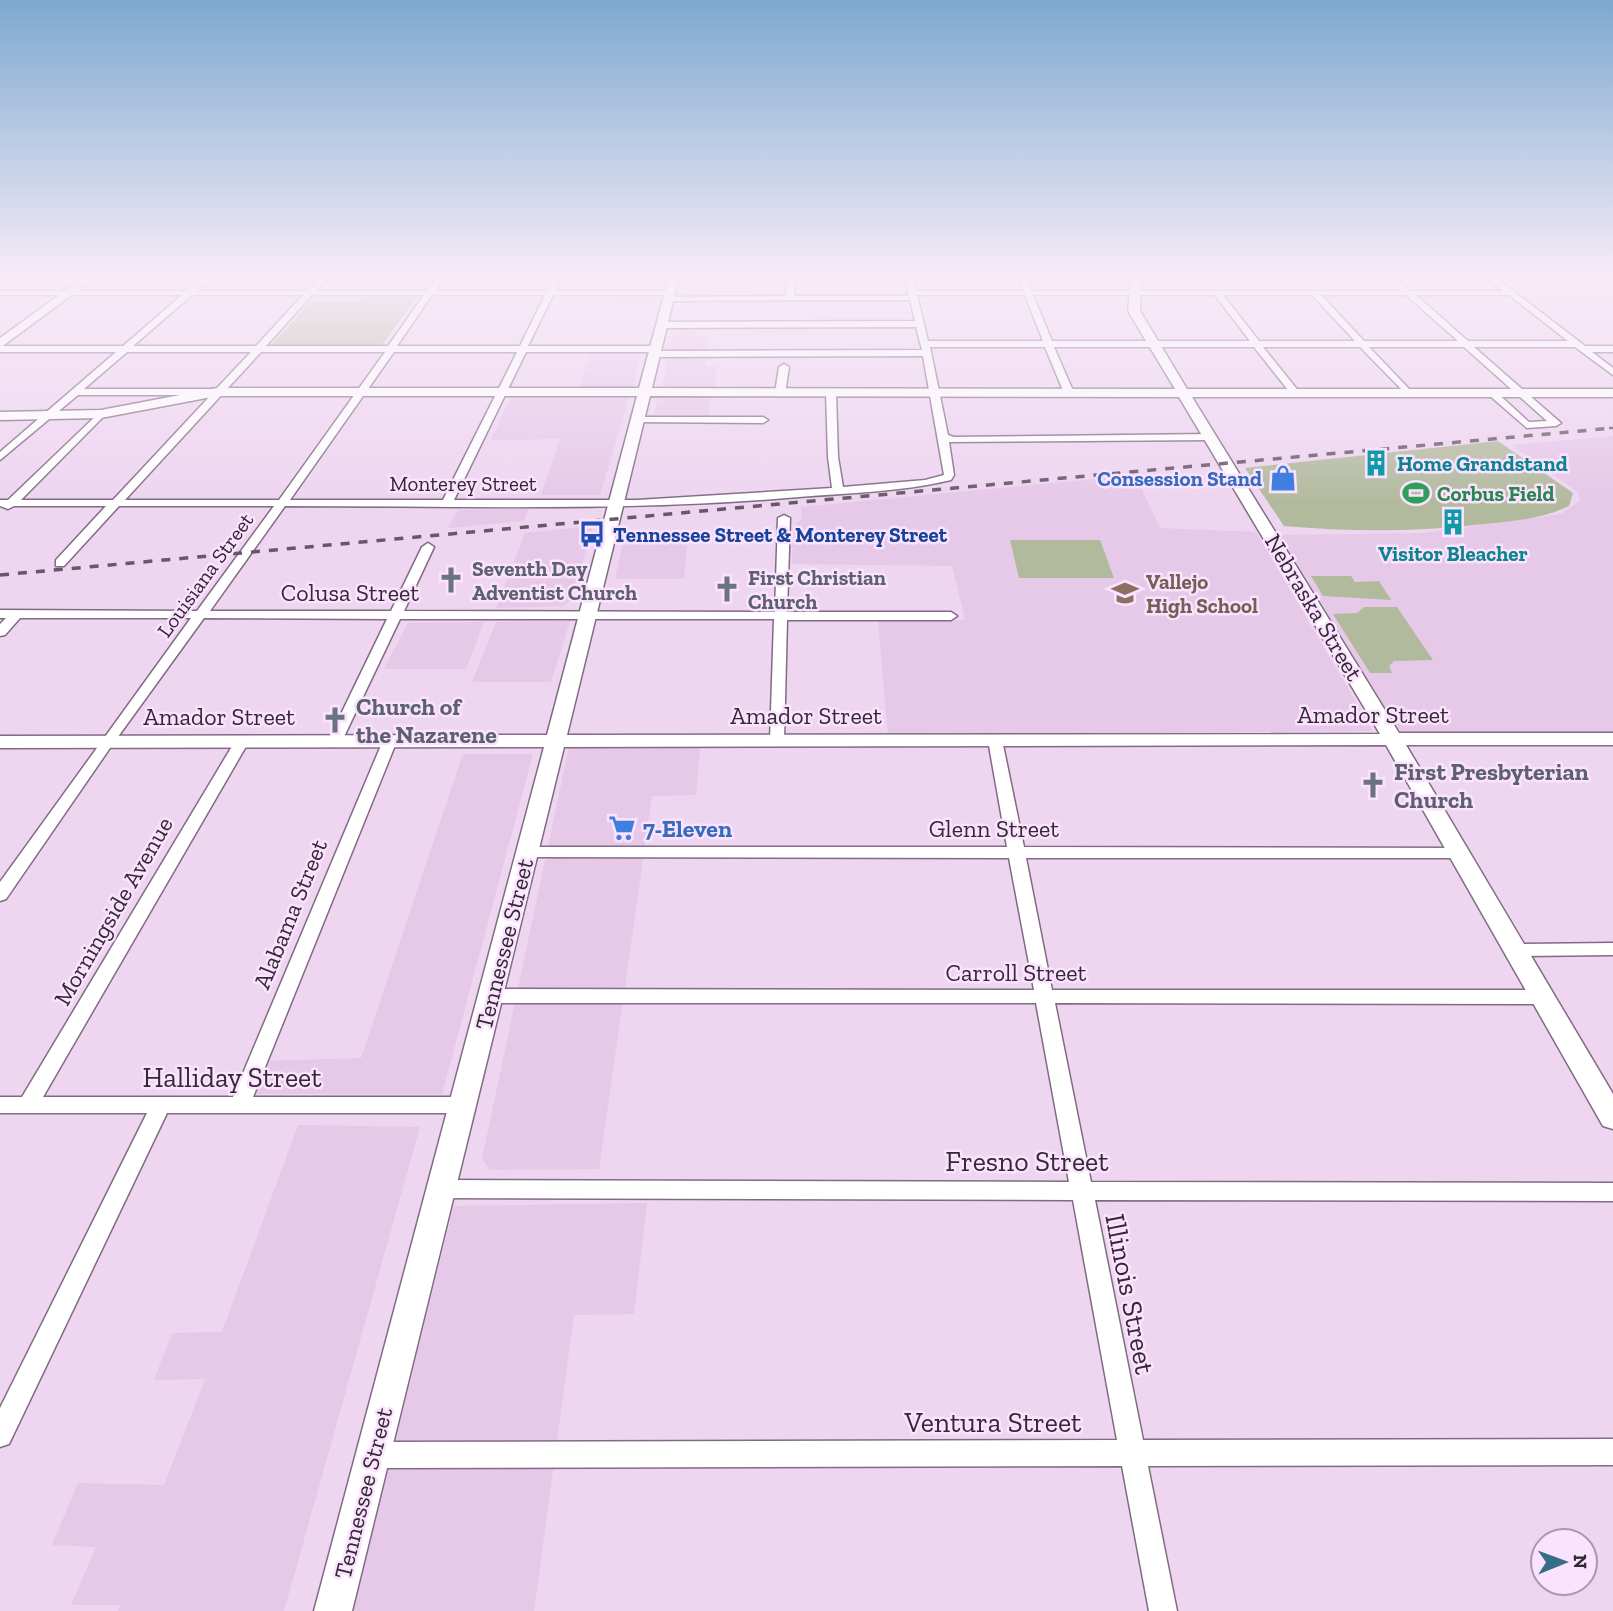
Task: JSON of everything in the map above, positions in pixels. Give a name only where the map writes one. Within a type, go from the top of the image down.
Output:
[{"type":"main road","name":"Tennessee Street","points":[[334,1611],[654,352]]},
{"type":"main road","name":"Nebraska Street","points":[[1159,352],[1394,740],[1613,1118]]},
{"type":"main road","points":[[0,416],[101,414],[217,392],[1613,393]]},
{"type":"main road","name":"Amador Street","points":[[0,742],[1613,739]]},
{"type":"street","points":[[0,457],[123,352]]},
{"type":"street","points":[[60,563],[254,352]]},
{"type":"street","name":"Louisiana Street","points":[[0,895],[388,352]]},
{"type":"street","points":[[447,503],[522,352]]},
{"type":"street","points":[[926,352],[944,436],[953,440],[1211,437]]},
{"type":"street","points":[[1052,352],[1069,393]]},
{"type":"street","points":[[1263,352],[1295,393]]},
{"type":"street","points":[[1370,352],[1408,393]]},
{"type":"street","points":[[1474,352],[1556,423],[1527,425],[1492,393]]},
{"type":"street","points":[[1587,352],[1613,372]]},
{"type":"street","points":[[779,393],[784,367]]},
{"type":"street","points":[[75,392],[217,392]]},
{"type":"street","points":[[831,393],[833,457],[838,491]]},
{"type":"street","points":[[0,513],[5,503],[101,414]]},
{"type":"street","points":[[638,420],[763,420]]},
{"type":"street","name":"Monterey Street","points":[[5,503],[700,501],[838,491],[947,478],[949,475],[944,436]]},
{"type":"street","points":[[777,741],[784,518]]},
{"type":"street","points":[[334,743],[428,547]]},
{"type":"street","name":"Colusa Street","points":[[0,614],[951,616]]},
{"type":"street","points":[[0,632],[17,614]]},
{"type":"street","name":"Illinois Street","points":[[995,740],[1163,1611]]},
{"type":"street","name":"Morningside Avenue","points":[[29,1105],[241,743]]},
{"type":"street","name":"Alabama Street","points":[[240,1104],[389,743]]},
{"type":"street","name":"Glenn Street","points":[[527,852],[1460,853]]},
{"type":"street","points":[[1515,950],[1613,949]]},
{"type":"street","name":"Carroll Street","points":[[491,996],[1542,997]]},
{"type":"street","name":"Halliday Street","points":[[0,1105],[463,1105]]},
{"type":"street","points":[[0,1435],[161,1105]]},
{"type":"street","name":"Fresno Street","points":[[442,1189],[1613,1192]]},
{"type":"street","name":"Ventura Street","points":[[373,1455],[1613,1452]]},
{"type":"shaded area","points":[[591,354],[641,354],[633,387],[579,388]]},
{"type":"shaded area","points":[[708,355],[705,366],[718,366],[714,388],[662,387],[668,356]]},
{"type":"shaded area","points":[[629,397],[600,495],[541,495],[560,439],[491,440],[510,398]]},
{"type":"shaded area","points":[[658,398],[710,398],[709,415],[654,415]]},
{"type":"shaded area","name":"Vallejo High School","points":[[1613,436],[1613,734],[1404,734],[1383,705],[1279,535],[1425,533],[1561,514],[1580,501],[1578,492],[1511,445]]},
{"type":"shaded area","name":"Vallejo High School","points":[[1135,475],[1160,528],[1256,532],[1373,731],[888,736],[878,620],[965,620],[952,566],[792,564],[793,527],[802,519],[801,507]]},
{"type":"shaded area","points":[[528,509],[524,521],[448,528],[458,510]]},
{"type":"shaded area","points":[[593,526],[572,599],[563,606],[496,608],[525,533]]},
{"type":"shaded area","points":[[625,533],[688,533],[684,579],[615,579]]},
{"type":"shaded area","points":[[570,621],[551,682],[472,682],[496,622]]},
{"type":"shaded area","points":[[484,622],[466,669],[384,669],[408,623]]},
{"type":"shaded area","points":[[569,747],[700,747],[696,795],[652,796],[599,1169],[490,1170],[482,1159]]},
{"type":"shaded area","points":[[463,754],[533,754],[442,1094],[254,1094],[265,1061],[361,1058]]},
{"type":"shaded area","points":[[298,1125],[420,1127],[284,1611],[118,1611],[120,1605],[71,1605],[96,1547],[52,1545],[78,1483],[164,1485],[205,1379],[154,1380],[172,1333],[222,1332]]},
{"type":"shaded area","points":[[647,1203],[634,1314],[574,1315],[534,1611],[353,1611],[454,1206]]},
{"type":"green space","points":[[1498,441],[1573,493],[1569,506],[1528,519],[1434,529],[1360,530],[1284,526],[1245,468]]},
{"type":"green space","points":[[1010,540],[1100,540],[1114,578],[1019,578]]},
{"type":"green space","points":[[1311,576],[1351,576],[1355,582],[1379,581],[1391,600],[1323,596]]},
{"type":"green space","points":[[1364,607],[1397,607],[1433,660],[1394,661],[1389,666],[1392,673],[1370,673],[1333,614],[1357,613]]},
{"type":"railway","points":[[0,575],[1613,428],[1609,428]]},
{"type":"place","name":"Home Grandstand","points":[[1376,463]]},
{"type":"place","name":"Consession Stand","points":[[1283,478]]},
{"type":"place","name":"Corbus Field","points":[[1416,493]]},
{"type":"place","name":"Visitor Bleacher","points":[[1453,522]]},
{"type":"place","name":"Tennessee Street & Monterey Street","points":[[592,534]]},
{"type":"place","name":"Seventh Day Adventist Church","points":[[451,580]]},
{"type":"place","name":"First Christian Church","points":[[727,589]]},
{"type":"place","name":"Vallejo High School","points":[[1125,593]]},
{"type":"place","name":"Church of the Nazarene","points":[[335,720]]},
{"type":"place","name":"First Presbyterian Church","points":[[1373,785]]},
{"type":"place","name":"7-Eleven","points":[[622,828]]}]
